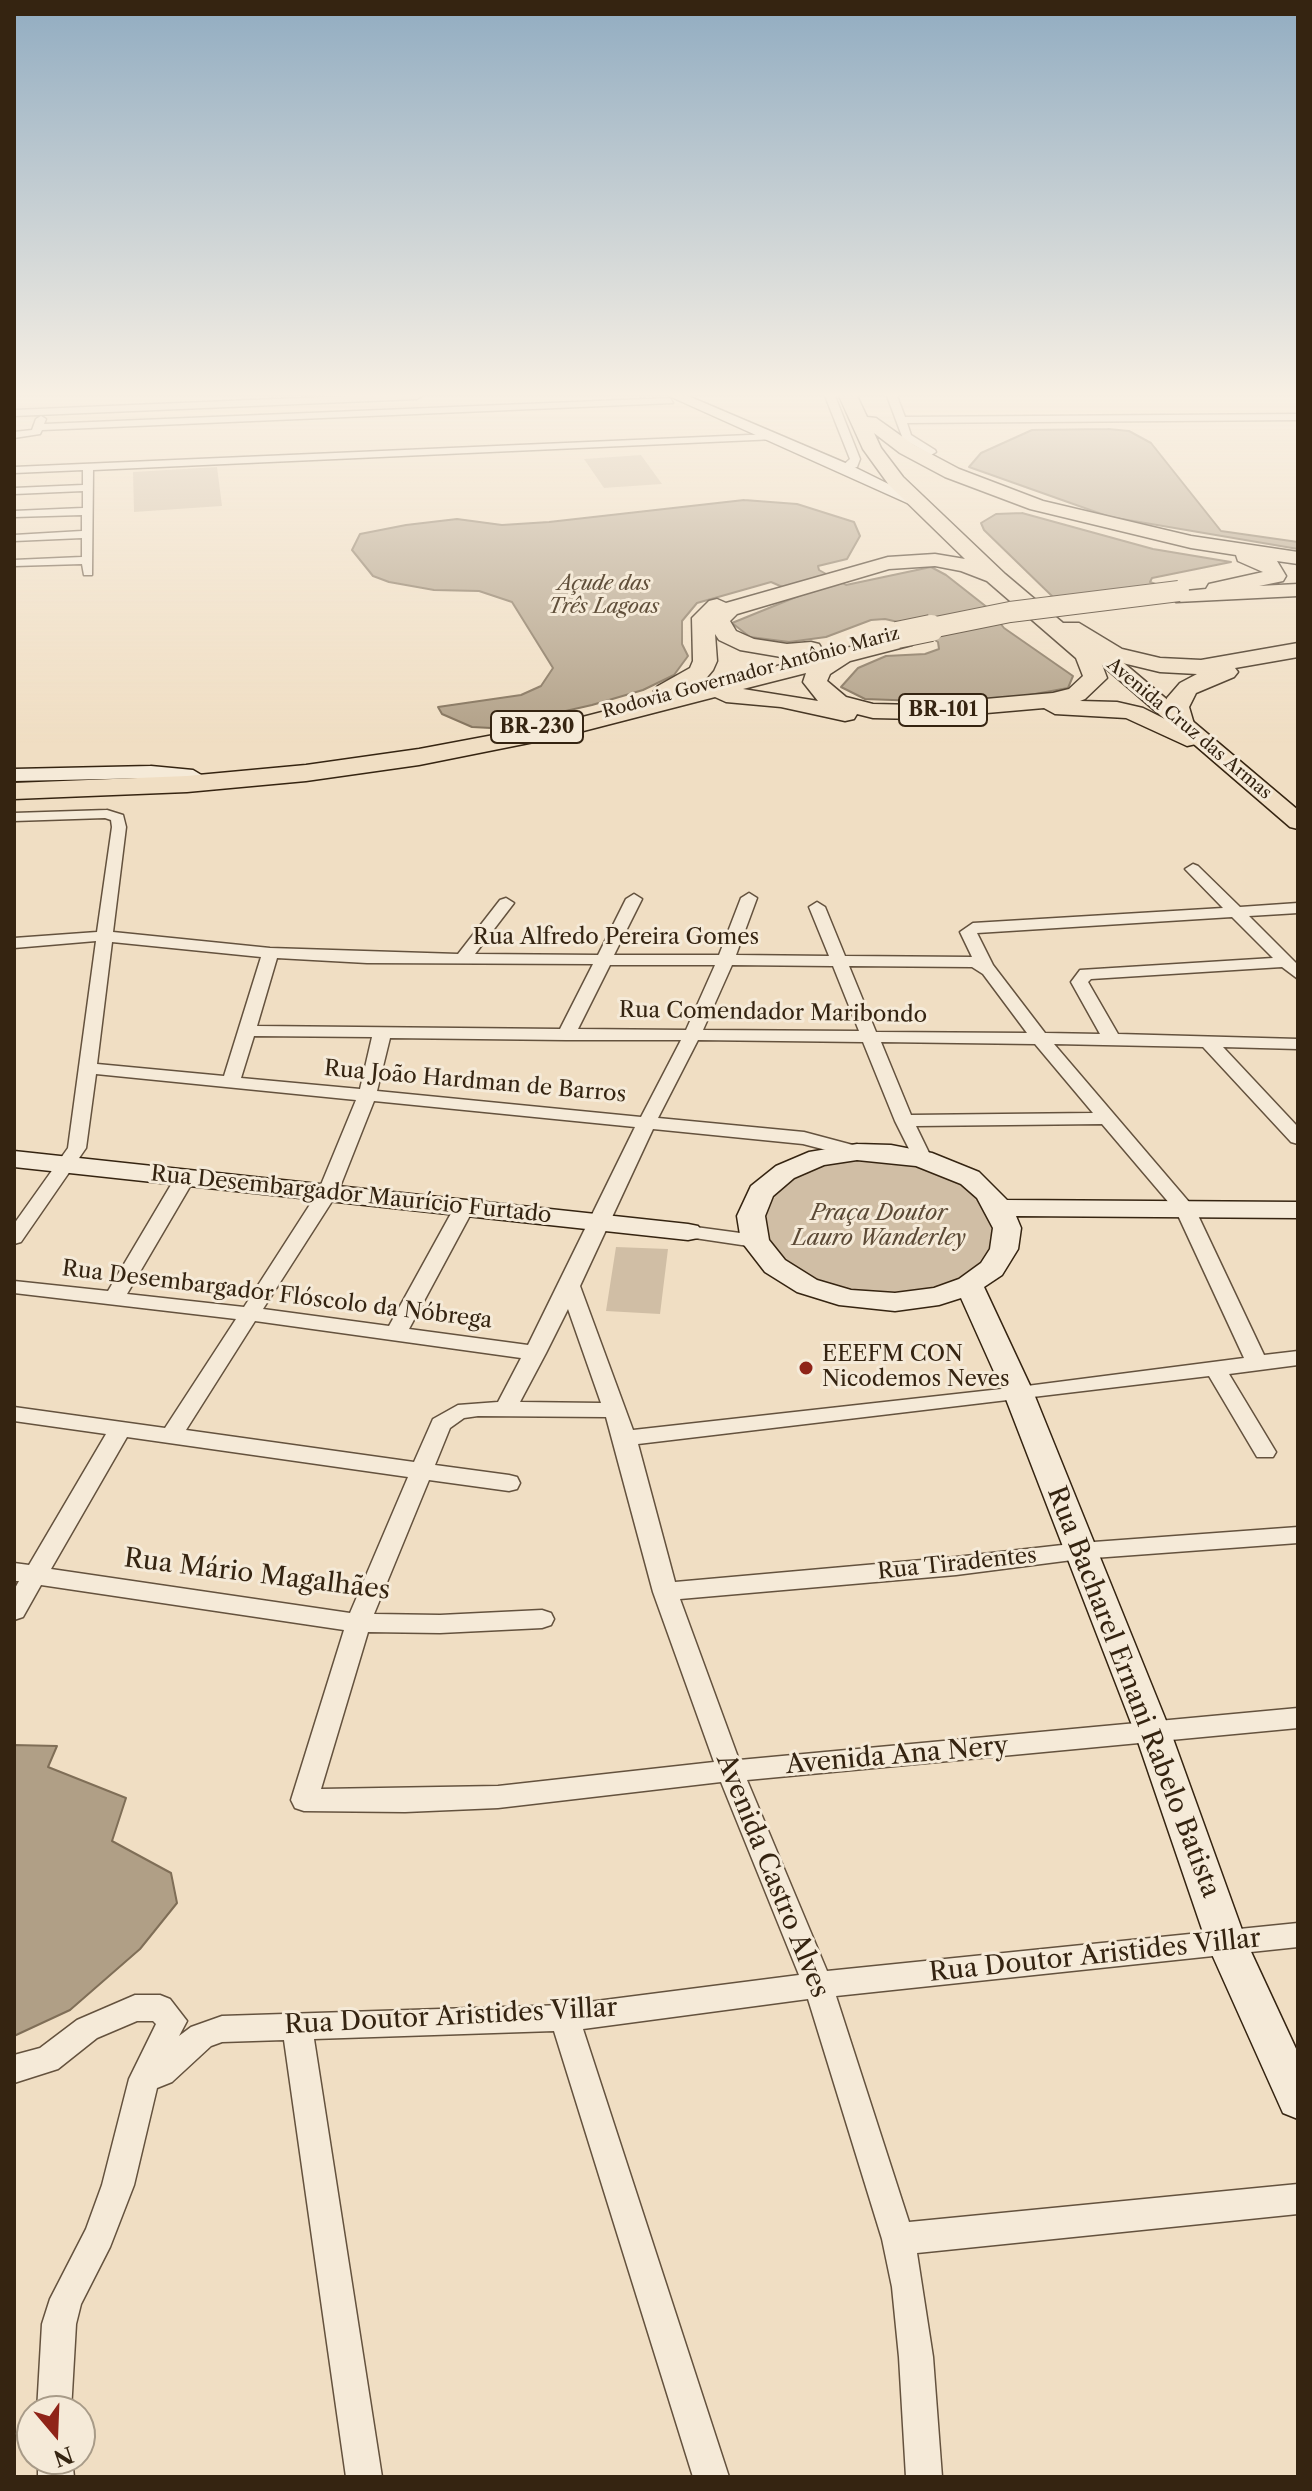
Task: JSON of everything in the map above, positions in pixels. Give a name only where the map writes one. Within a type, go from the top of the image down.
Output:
[{"type":"highway","points":[[831,575],[929,543],[938,534],[929,512]]},
{"type":"highway","points":[[929,512],[997,579],[1084,646],[1130,659],[1178,667],[1221,664],[1298,650]]},
{"type":"highway","points":[[941,512],[1084,646]]},
{"type":"highway","points":[[1043,512],[1157,541],[1248,557],[1266,563],[1276,573],[1269,579],[1182,594]]},
{"type":"highway","points":[[1067,512],[1191,542],[1298,558]]},
{"type":"highway","points":[[959,516],[958,521],[967,537]]},
{"type":"highway","points":[[639,706],[682,685],[701,670],[705,661],[703,618],[729,601],[888,563],[926,560],[967,566],[997,579]]},
{"type":"highway","points":[[782,588],[729,609],[722,614],[720,626],[735,640],[774,650],[803,650],[892,638]]},
{"type":"highway","points":[[1217,589],[1298,590]]},
{"type":"highway","name":"BR-101","points":[[1084,646],[1095,678],[1087,688],[1067,697],[890,713],[852,707],[820,690],[815,682],[819,670],[849,653],[892,638],[1182,594],[1298,590]]},
{"type":"highway","name":"Rodovia Governador Antônio Mariz","points":[[14,784],[278,769],[427,748],[639,706],[892,638]]},
{"type":"highway","name":"Rodovia Governador Antônio Mariz","points":[[14,791],[187,784],[306,773],[483,746],[849,653]]},
{"type":"highway","points":[[1185,732],[1177,707],[1179,698],[1188,688],[1219,673],[1298,657]]},
{"type":"highway","points":[[639,706],[726,695],[763,697],[853,716],[890,720],[1059,707],[1104,707],[1134,713],[1185,732]]},
{"type":"main road","name":"Avenida Cruz das Armas","points":[[1084,646],[1298,822]]},
{"type":"main road","name":"Avenida Cruz das Armas","points":[[1185,732],[1298,836]]},
{"type":"street","points":[[14,514],[57,512]]},
{"type":"street","points":[[88,512],[88,573]]},
{"type":"street","points":[[14,538],[88,534]]},
{"type":"street","points":[[14,563],[88,560]]},
{"type":"street","points":[[14,775],[151,772],[193,776]]},
{"type":"street","points":[[14,802],[43,790]]},
{"type":"street","points":[[14,817],[107,814],[118,818],[119,827],[81,1130],[67,1166],[14,1238]]},
{"type":"street","points":[[1193,869],[1292,968]]},
{"type":"street","points":[[506,1407],[570,1286],[647,1122],[691,1037],[726,960],[749,898]]},
{"type":"street","points":[[566,1035],[634,899]]},
{"type":"street","points":[[462,959],[506,903]]},
{"type":"street","points":[[817,907],[904,1121],[923,1159]]},
{"type":"street","points":[[1257,1363],[1185,1209],[1041,1040],[985,966],[968,932],[973,928],[1298,908]]},
{"type":"street","name":"Rua Alfredo Pereira Gomes","points":[[14,943],[104,936],[270,953],[462,959],[962,960],[985,966]]},
{"type":"street","points":[[231,1082],[270,953]]},
{"type":"street","points":[[1112,1039],[1079,982],[1086,974],[1292,968]]},
{"type":"street","name":"Rua Comendador Maribondo","points":[[248,1031],[1112,1039],[1298,1044]]},
{"type":"street","points":[[172,1434],[328,1192],[367,1096],[382,1033]]},
{"type":"street","points":[[1208,1042],[1298,1138]]},
{"type":"street","name":"Rua João Hardman de Barros","points":[[87,1068],[804,1138],[857,1152]]},
{"type":"street","points":[[904,1121],[1106,1118]]},
{"type":"street","points":[[857,1152],[891,1153],[923,1159],[970,1178],[999,1208],[1007,1228],[1004,1249],[992,1269],[969,1285],[939,1296],[895,1302],[849,1299],[807,1286],[775,1266],[753,1231],[761,1192],[785,1172],[818,1158],[857,1152]]},
{"type":"street","name":"Rua Desembargador Maurício Furtado","points":[[14,1159],[688,1232],[753,1231]]},
{"type":"street","points":[[114,1299],[185,1178]]},
{"type":"street","points":[[397,1332],[464,1208]]},
{"type":"street","points":[[999,1208],[1298,1210]]},
{"type":"street","name":"Rua Bacharel Ernani Rabelo Batista","points":[[969,1285],[1019,1394],[1153,1733],[1226,1941],[1298,2099]]},
{"type":"street","name":"Avenida Castro Alves","points":[[570,1286],[625,1438],[665,1592],[730,1771],[818,1985],[898,2239],[908,2287],[916,2357],[924,2477]]},
{"type":"street","name":"Rua Desembargador Flóscolo da Nóbrega","points":[[14,1287],[397,1332],[535,1353]]},
{"type":"street","points":[[625,1438],[1019,1394],[1298,1358]]},
{"type":"street","points":[[1216,1370],[1265,1452]]},
{"type":"street","points":[[358,1623],[441,1424],[448,1417],[467,1409],[506,1407],[616,1410]]},
{"type":"street","points":[[14,1414],[509,1483]]},
{"type":"street","points":[[14,1611],[24,1573],[121,1428]]},
{"type":"street","name":"Rua Tiradentes","points":[[665,1592],[956,1566],[1080,1551],[1298,1535]]},
{"type":"street","name":"Rua Mário Magalhães","points":[[24,1573],[358,1623],[440,1624],[542,1619]]},
{"type":"street","name":"Avenida Ana Nery","points":[[358,1623],[304,1800],[405,1801],[498,1797],[730,1771],[1298,1718]]},
{"type":"street","name":"Rua Doutor Aristides Villar","points":[[144,2079],[168,2068],[201,2036],[222,2029],[565,2018],[818,1985],[1298,1935]]},
{"type":"street","points":[[14,2069],[47,2059],[87,2029],[135,2008],[160,2008],[172,2021],[144,2079],[118,2185],[99,2236],[66,2299],[59,2324],[55,2395]]},
{"type":"street","points":[[565,2018],[711,2477]]},
{"type":"street","points":[[297,2025],[364,2477]]},
{"type":"street","points":[[898,2239],[1298,2199]]},
{"type":"green space","name":"Praça Doutor Lauro Wanderley","points":[[849,1160],[886,1160],[922,1166],[953,1179],[977,1196],[991,1216],[994,1238],[984,1260],[962,1277],[932,1289],[895,1294],[856,1292],[819,1282],[789,1265],[770,1244],[764,1221],[770,1200],[788,1181],[815,1168]]},
{"type":"green space","points":[[616,1247],[668,1249],[660,1314],[606,1311]]},
{"type":"water","name":"Açude das Três Lagoas","points":[[635,512],[823,512],[854,522],[860,536],[847,559],[818,566],[819,570],[846,585],[931,567],[988,608],[1004,628],[1073,676],[1068,688],[1013,698],[947,702],[865,699],[841,687],[858,668],[886,656],[925,654],[939,649],[938,642],[911,625],[885,619],[871,620],[826,637],[789,642],[750,637],[732,623],[801,595],[771,582],[697,603],[682,621],[682,644],[688,656],[674,675],[643,690],[491,728],[472,727],[442,714],[438,707],[521,695],[541,686],[553,668],[512,602],[479,591],[434,590],[373,576],[352,550],[360,534],[457,519],[502,525]]},
{"type":"water","points":[[1097,512],[1206,512],[1221,531],[1298,542],[1298,549]]},
{"type":"water","points":[[1022,513],[1153,549],[1231,562],[1152,578],[1150,582],[1167,588],[1053,597],[984,530],[981,523],[996,514]]},
{"type":"water","points":[[14,1745],[57,1746],[48,1767],[126,1798],[112,1841],[171,1873],[177,1903],[140,1949],[70,2010],[14,2036]]},
{"type":"place","name":"EEEFM CON Nicodemos Neves","points":[[806,1368]]}]
